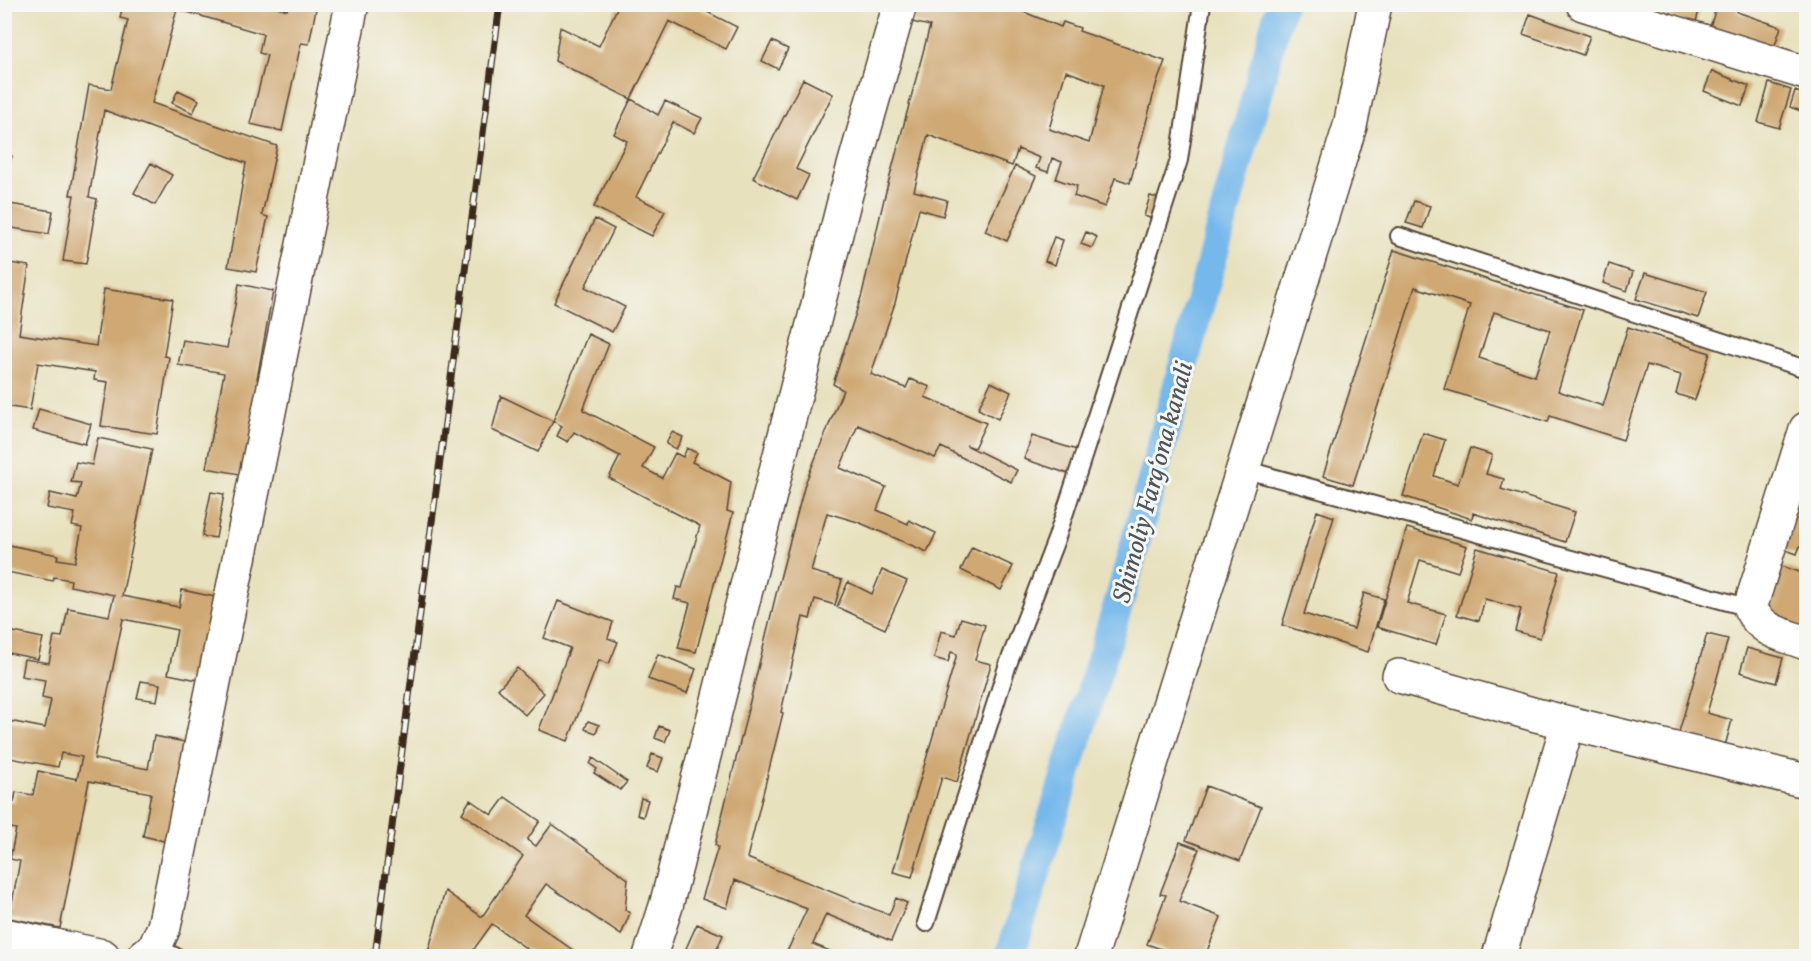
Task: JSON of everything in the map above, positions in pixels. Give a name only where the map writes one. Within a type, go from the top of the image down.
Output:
[{"type":"street","points":[[158,953],[352,4]]},
{"type":"street","points":[[650,957],[669,894],[846,194],[900,4]]},
{"type":"street","points":[[1091,957],[1350,126],[1375,4]]},
{"type":"street","points":[[1584,4],[1806,73]]},
{"type":"street","points":[[1806,429],[1750,608],[1756,620],[1772,631],[1806,643]]},
{"type":"street","points":[[1399,676],[1568,723],[1806,781]]},
{"type":"street","points":[[1498,957],[1568,723]]},
{"type":"street","points":[[4,935],[89,955]]},
{"type":"lane","points":[[926,923],[1007,667],[1057,537],[1179,159],[1202,4]]},
{"type":"lane","points":[[1399,236],[1806,369]]},
{"type":"lane","points":[[1243,469],[1750,608]]},
{"type":"building","points":[[123,4],[267,4],[287,10],[288,4],[317,4],[309,44],[301,43],[282,131],[250,124],[267,55],[259,53],[263,34],[177,9],[152,103],[277,146],[262,215],[268,217],[256,272],[228,267],[246,163],[104,110],[89,197],[97,199],[86,264],[63,261],[74,195],[70,195],[89,85],[111,89],[128,20],[120,18]]},
{"type":"building","points":[[619,4],[696,4],[695,6],[737,27],[726,49],[669,21],[631,99],[555,61],[560,27],[599,46]]},
{"type":"building","points":[[916,4],[1006,4],[1010,6],[1011,4],[1027,4],[1024,12],[1061,27],[1063,22],[1080,28],[1079,31],[1165,61],[1156,85],[1130,183],[1115,178],[1105,207],[1074,196],[1077,186],[1056,179],[1062,162],[1052,158],[1048,172],[1036,168],[1040,158],[1018,149],[1012,166],[928,135],[914,191],[947,200],[943,216],[919,209],[895,303],[871,374],[906,388],[910,379],[930,387],[925,397],[986,423],[974,448],[966,445],[1017,470],[1011,482],[941,447],[935,458],[858,425],[840,468],[886,487],[877,510],[908,524],[909,520],[936,533],[927,552],[858,522],[827,513],[811,571],[842,580],[835,605],[815,599],[810,619],[803,617],[781,712],[783,713],[747,858],[889,915],[896,898],[907,903],[891,941],[826,914],[813,944],[830,951],[827,956],[785,956],[807,909],[735,880],[727,908],[702,899],[718,847],[715,845],[805,484],[843,390],[833,384],[862,294],[884,199],[930,26],[912,22]],"holes":[[[1066,71],[1104,85],[1089,143],[1049,129]]]},
{"type":"building","points":[[1653,4],[1701,4],[1695,25],[1651,11]]},
{"type":"building","points":[[1717,5],[1739,5],[1737,12],[1781,27],[1773,51],[1709,30]]},
{"type":"building","points":[[1530,14],[1590,36],[1583,55],[1523,34]]},
{"type":"building","points":[[772,41],[788,49],[778,69],[762,61]]},
{"type":"building","points":[[1712,71],[1749,86],[1742,106],[1704,91]]},
{"type":"building","points":[[803,79],[833,94],[796,169],[809,175],[797,200],[753,178]]},
{"type":"building","points":[[1769,83],[1791,90],[1779,128],[1758,122]]},
{"type":"building","points":[[178,90],[199,100],[193,113],[172,103]]},
{"type":"building","points":[[1795,91],[1806,95],[1806,113],[1790,107]]},
{"type":"building","points":[[631,99],[658,115],[665,101],[702,118],[694,133],[673,122],[636,197],[665,211],[652,236],[594,207],[627,141],[614,134]]},
{"type":"building","points":[[4,154],[12,156],[5,176],[4,176]]},
{"type":"building","points":[[151,163],[172,175],[155,205],[134,193]]},
{"type":"building","points":[[1015,166],[1036,176],[1007,241],[985,231]]},
{"type":"building","points":[[1150,196],[1159,198],[1153,219],[1144,216]]},
{"type":"building","points":[[1414,201],[1430,206],[1423,228],[1406,223]]},
{"type":"building","points":[[4,203],[53,211],[49,234],[6,227],[4,231]]},
{"type":"building","points":[[595,219],[614,229],[585,287],[625,307],[612,332],[554,303]]},
{"type":"building","points":[[1086,232],[1097,237],[1092,248],[1081,244]]},
{"type":"building","points":[[1054,237],[1063,240],[1055,265],[1045,261]]},
{"type":"building","points":[[1394,250],[1583,310],[1558,391],[1603,406],[1628,327],[1710,353],[1695,400],[1676,394],[1681,375],[1647,365],[1623,440],[1550,416],[1548,422],[1444,389],[1470,305],[1415,287],[1353,485],[1323,476]],"holes":[[[1494,312],[1550,330],[1535,376],[1479,358]]]},
{"type":"building","points":[[4,262],[29,266],[19,334],[96,346],[104,289],[173,299],[164,356],[169,357],[157,434],[101,426],[108,382],[94,380],[95,372],[38,363],[30,410],[4,406]]},
{"type":"building","points":[[1609,264],[1633,272],[1627,291],[1603,283]]},
{"type":"building","points":[[1645,273],[1707,292],[1698,318],[1636,299]]},
{"type":"building","points":[[239,284],[273,291],[257,379],[263,380],[245,475],[206,468],[224,373],[178,365],[183,340],[227,348]]},
{"type":"building","points":[[588,334],[609,344],[583,410],[654,447],[643,468],[662,478],[675,453],[683,457],[687,448],[697,453],[692,462],[731,482],[727,511],[733,513],[696,652],[678,648],[690,603],[674,599],[677,587],[682,588],[700,526],[609,478],[620,456],[574,432],[568,442],[557,436],[562,426],[553,421]]},
{"type":"building","points":[[991,382],[1011,392],[998,419],[978,409]]},
{"type":"building","points":[[501,396],[553,421],[538,452],[492,430]]},
{"type":"building","points":[[39,409],[91,424],[85,444],[33,430]]},
{"type":"building","points":[[672,432],[683,437],[676,449],[666,444]]},
{"type":"building","points":[[1423,433],[1445,440],[1434,476],[1458,484],[1470,448],[1492,455],[1486,474],[1504,479],[1501,489],[1575,512],[1565,542],[1473,513],[1472,519],[1403,496]]},
{"type":"building","points":[[1032,436],[1080,451],[1072,475],[1024,459]]},
{"type":"building","points":[[98,438],[152,449],[122,596],[179,607],[182,590],[215,597],[198,680],[168,674],[177,630],[123,619],[94,759],[148,769],[154,736],[190,743],[168,842],[143,836],[151,793],[89,781],[60,928],[9,918],[20,861],[10,859],[16,829],[4,827],[4,800],[14,802],[16,792],[33,795],[38,771],[77,779],[82,757],[61,753],[58,767],[4,757],[4,720],[45,728],[51,700],[42,698],[45,680],[21,676],[24,659],[49,663],[54,636],[62,637],[68,608],[109,616],[114,595],[70,586],[71,580],[54,577],[53,581],[7,572],[4,579],[4,544],[58,555],[57,559],[75,562],[82,528],[72,526],[75,513],[47,508],[50,493],[77,499],[81,483],[71,482],[76,462],[92,465]]},
{"type":"building","points":[[1803,488],[1806,489],[1806,548],[1800,546],[1797,554],[1783,549]]},
{"type":"building","points":[[211,492],[224,494],[216,538],[202,536]]},
{"type":"building","points":[[1317,511],[1334,517],[1304,614],[1354,629],[1364,593],[1384,599],[1368,652],[1282,625]]},
{"type":"building","points":[[1407,528],[1467,546],[1458,572],[1420,560],[1407,603],[1446,614],[1436,645],[1377,627]]},
{"type":"building","points":[[972,547],[1013,566],[1001,590],[961,570]]},
{"type":"building","points":[[1477,548],[1559,572],[1540,638],[1515,631],[1521,609],[1485,599],[1479,621],[1457,615]]},
{"type":"building","points":[[1778,565],[1806,574],[1806,634],[1761,619]]},
{"type":"building","points":[[882,570],[907,581],[885,629],[837,607],[848,582],[872,594]]},
{"type":"building","points":[[558,601],[613,622],[608,638],[618,642],[609,664],[599,660],[568,741],[539,730],[570,648],[544,638]]},
{"type":"building","points":[[961,618],[985,625],[975,660],[991,664],[957,782],[942,777],[912,877],[893,872],[957,654],[951,652],[948,662],[934,658],[941,631],[956,635]]},
{"type":"building","points":[[4,630],[43,638],[38,659],[4,652]]},
{"type":"building","points":[[1707,634],[1728,639],[1707,713],[1732,720],[1725,746],[1679,732]]},
{"type":"building","points":[[1747,648],[1783,658],[1776,683],[1740,672]]},
{"type":"building","points":[[658,654],[696,669],[687,693],[648,679]]},
{"type":"building","points":[[517,668],[544,693],[525,715],[498,689]]},
{"type":"building","points":[[141,681],[160,684],[157,701],[137,698]]},
{"type":"building","points":[[588,721],[599,725],[596,733],[585,729]]},
{"type":"building","points":[[659,726],[670,730],[665,742],[655,738]]},
{"type":"building","points":[[652,754],[663,758],[658,772],[647,768]]},
{"type":"building","points":[[593,758],[627,782],[620,790],[594,773],[597,769],[590,764]]},
{"type":"building","points":[[1206,786],[1261,807],[1240,861],[1186,840]]},
{"type":"building","points":[[505,797],[540,821],[527,840],[536,846],[552,824],[628,879],[625,910],[630,913],[621,935],[546,884],[524,915],[581,956],[537,956],[492,924],[469,956],[427,956],[445,891],[482,917],[523,856],[462,813],[470,800],[492,815]]},
{"type":"building","points":[[641,798],[648,800],[643,817],[637,815]]},
{"type":"building","points":[[1180,842],[1199,849],[1179,901],[1221,917],[1205,956],[1180,956],[1147,944],[1166,895],[1160,894]]},
{"type":"building","points":[[697,924],[723,935],[714,956],[683,955]]},
{"type":"waterway","name":"Shimoliy Fargʻona kanali","points":[[1010,956],[1122,592],[1281,4]]},
{"type":"railway","points":[[375,956],[500,4]]}]
